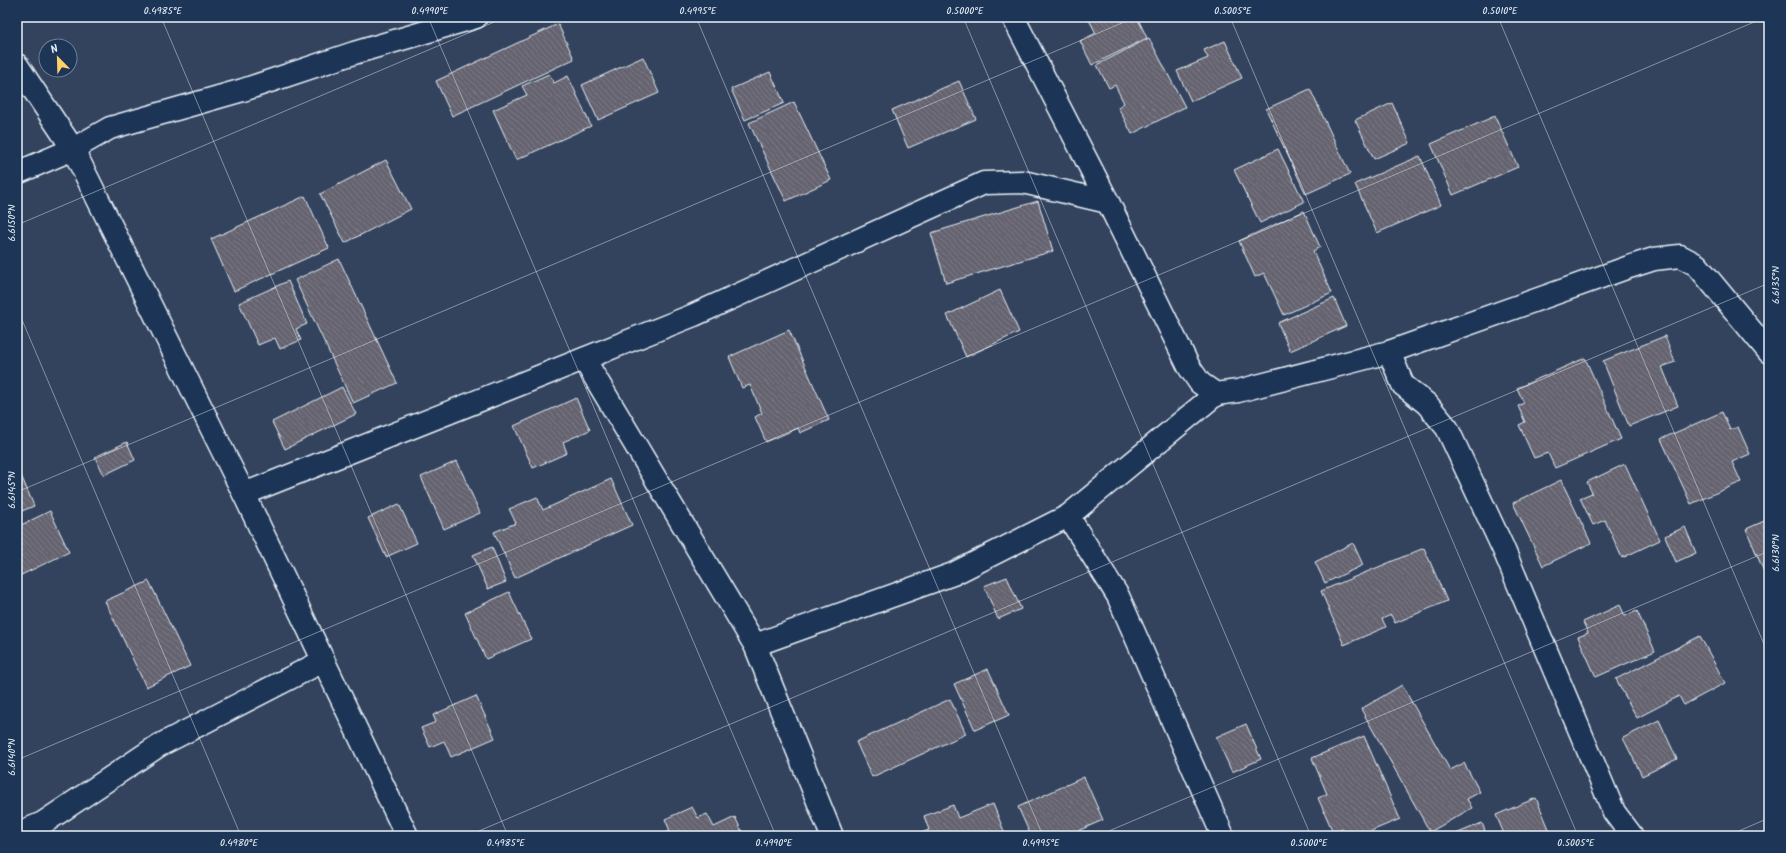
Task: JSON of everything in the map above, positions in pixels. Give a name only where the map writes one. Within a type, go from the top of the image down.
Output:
[{"type":"street","points":[[17,173],[73,150],[110,128],[243,90],[354,53],[476,17]]},
{"type":"street","points":[[1013,17],[1108,202],[1189,367],[1200,383],[1216,394]]},
{"type":"street","points":[[17,65],[73,150],[244,494],[407,836]]},
{"type":"street","points":[[244,494],[694,315],[984,183],[1003,181],[1023,182],[1108,202]]},
{"type":"street","points":[[755,645],[953,574],[1068,516],[1216,394],[1238,391],[1389,352],[1654,259],[1680,256],[1697,265],[1769,352]]},
{"type":"street","points":[[1389,352],[1403,385],[1427,404],[1447,428],[1503,548],[1614,812],[1632,836]]},
{"type":"street","points":[[584,359],[755,645],[832,836]]},
{"type":"street","points":[[1068,516],[1118,596],[1223,836]]},
{"type":"street","points":[[17,834],[46,830],[158,746],[323,661]]},
{"type":"building","points":[[1095,17],[1137,17],[1147,38],[1092,65],[1080,41],[1096,33],[1089,20]]},
{"type":"building","points":[[558,24],[574,59],[452,116],[436,81]]},
{"type":"building","points":[[1149,38],[1185,107],[1132,134],[1118,107],[1124,103],[1115,85],[1109,88],[1097,65]]},
{"type":"building","points":[[1225,41],[1242,78],[1191,101],[1177,71],[1208,58],[1204,50]]},
{"type":"building","points":[[643,57],[659,93],[598,120],[582,85]]},
{"type":"building","points":[[770,72],[784,103],[745,120],[731,89]]},
{"type":"building","points":[[549,74],[554,83],[568,76],[591,126],[516,160],[493,110],[527,95],[522,86]]},
{"type":"building","points":[[959,81],[976,119],[908,148],[892,110]]},
{"type":"building","points":[[1310,89],[1350,174],[1306,194],[1266,109]]},
{"type":"building","points":[[794,102],[831,180],[786,201],[749,123]]},
{"type":"building","points":[[1392,103],[1410,143],[1374,159],[1355,120]]},
{"type":"building","points":[[1495,116],[1518,167],[1453,195],[1431,144]]},
{"type":"building","points":[[1278,149],[1304,202],[1260,223],[1234,170]]},
{"type":"building","points":[[1420,156],[1441,205],[1377,233],[1355,184]]},
{"type":"building","points":[[386,160],[411,209],[345,243],[320,194]]},
{"type":"building","points":[[305,196],[329,248],[234,291],[211,239]]},
{"type":"building","points":[[1038,201],[1053,251],[946,283],[931,233]]},
{"type":"building","points":[[1304,211],[1320,247],[1313,251],[1332,293],[1284,315],[1264,273],[1255,277],[1239,241]]},
{"type":"building","points":[[339,259],[397,383],[353,403],[295,280]]},
{"type":"building","points":[[288,281],[307,324],[296,329],[301,340],[280,349],[275,338],[258,345],[239,303]]},
{"type":"building","points":[[1000,290],[1019,332],[966,357],[947,315]]},
{"type":"building","points":[[1334,298],[1346,326],[1290,351],[1278,323]]},
{"type":"building","points":[[789,330],[829,420],[800,433],[798,428],[766,442],[755,417],[762,413],[750,385],[742,388],[729,357]]},
{"type":"building","points":[[1665,336],[1675,362],[1662,367],[1678,406],[1629,426],[1603,361]]},
{"type":"building","points":[[1585,358],[1621,439],[1555,468],[1548,453],[1534,458],[1519,425],[1525,422],[1518,406],[1524,403],[1517,388]]},
{"type":"building","points":[[342,387],[356,414],[285,449],[272,422]]},
{"type":"building","points":[[576,398],[590,430],[563,442],[567,453],[533,468],[514,426]]},
{"type":"building","points":[[1722,412],[1730,430],[1738,427],[1750,454],[1732,462],[1741,482],[1691,504],[1661,439]]},
{"type":"building","points":[[127,442],[135,460],[104,475],[95,457]]},
{"type":"building","points":[[457,461],[480,513],[444,529],[421,477]]},
{"type":"building","points":[[1625,464],[1660,540],[1622,558],[1605,520],[1593,525],[1580,498],[1592,493],[1587,482]]},
{"type":"building","points":[[17,466],[34,506],[17,513]]},
{"type":"building","points":[[611,479],[632,525],[515,578],[494,532],[516,523],[509,509],[537,497],[543,510]]},
{"type":"building","points":[[1561,480],[1591,543],[1543,566],[1513,503]]},
{"type":"building","points":[[399,504],[417,543],[386,557],[368,518]]},
{"type":"building","points":[[50,511],[69,552],[17,577],[17,527]]},
{"type":"building","points":[[1769,519],[1769,572],[1765,574],[1746,529]]},
{"type":"building","points":[[1685,527],[1696,553],[1676,562],[1665,536]]},
{"type":"building","points":[[1353,543],[1363,565],[1325,583],[1315,562]]},
{"type":"building","points":[[492,547],[506,582],[488,589],[473,555]]},
{"type":"building","points":[[1424,548],[1447,601],[1395,623],[1391,615],[1382,619],[1386,627],[1344,645],[1321,591]]},
{"type":"building","points":[[1007,577],[1021,609],[998,619],[984,586]]},
{"type":"building","points":[[149,581],[190,666],[146,687],[105,601]]},
{"type":"building","points":[[509,592],[531,639],[486,659],[465,613]]},
{"type":"building","points":[[1620,605],[1625,616],[1637,611],[1655,651],[1596,677],[1578,637],[1588,633],[1583,622]]},
{"type":"building","points":[[1700,636],[1725,683],[1684,705],[1679,696],[1637,718],[1616,679]]},
{"type":"building","points":[[988,669],[1009,715],[975,730],[954,684]]},
{"type":"building","points":[[1402,685],[1450,770],[1464,763],[1480,792],[1467,799],[1472,808],[1430,832],[1361,709]]},
{"type":"building","points":[[476,696],[495,738],[451,757],[444,741],[430,747],[421,728],[436,722],[433,715]]},
{"type":"building","points":[[950,699],[966,734],[872,777],[856,742]]},
{"type":"building","points":[[1659,720],[1677,759],[1642,776],[1623,738]]},
{"type":"building","points":[[1246,724],[1261,759],[1232,772],[1216,737]]},
{"type":"building","points":[[1364,736],[1400,819],[1359,836],[1345,836],[1342,828],[1333,832],[1318,798],[1327,794],[1312,758]]},
{"type":"building","points":[[1084,777],[1103,820],[1066,836],[1031,836],[1018,807]]},
{"type":"building","points":[[1536,798],[1552,836],[1505,836],[1496,815]]},
{"type":"building","points":[[993,804],[1006,836],[913,836],[929,830],[924,816],[953,805],[958,818]]},
{"type":"building","points":[[692,807],[698,818],[707,814],[714,827],[735,817],[744,836],[660,836],[670,831],[665,819]]},
{"type":"building","points":[[1482,823],[1487,836],[1451,836]]}]
